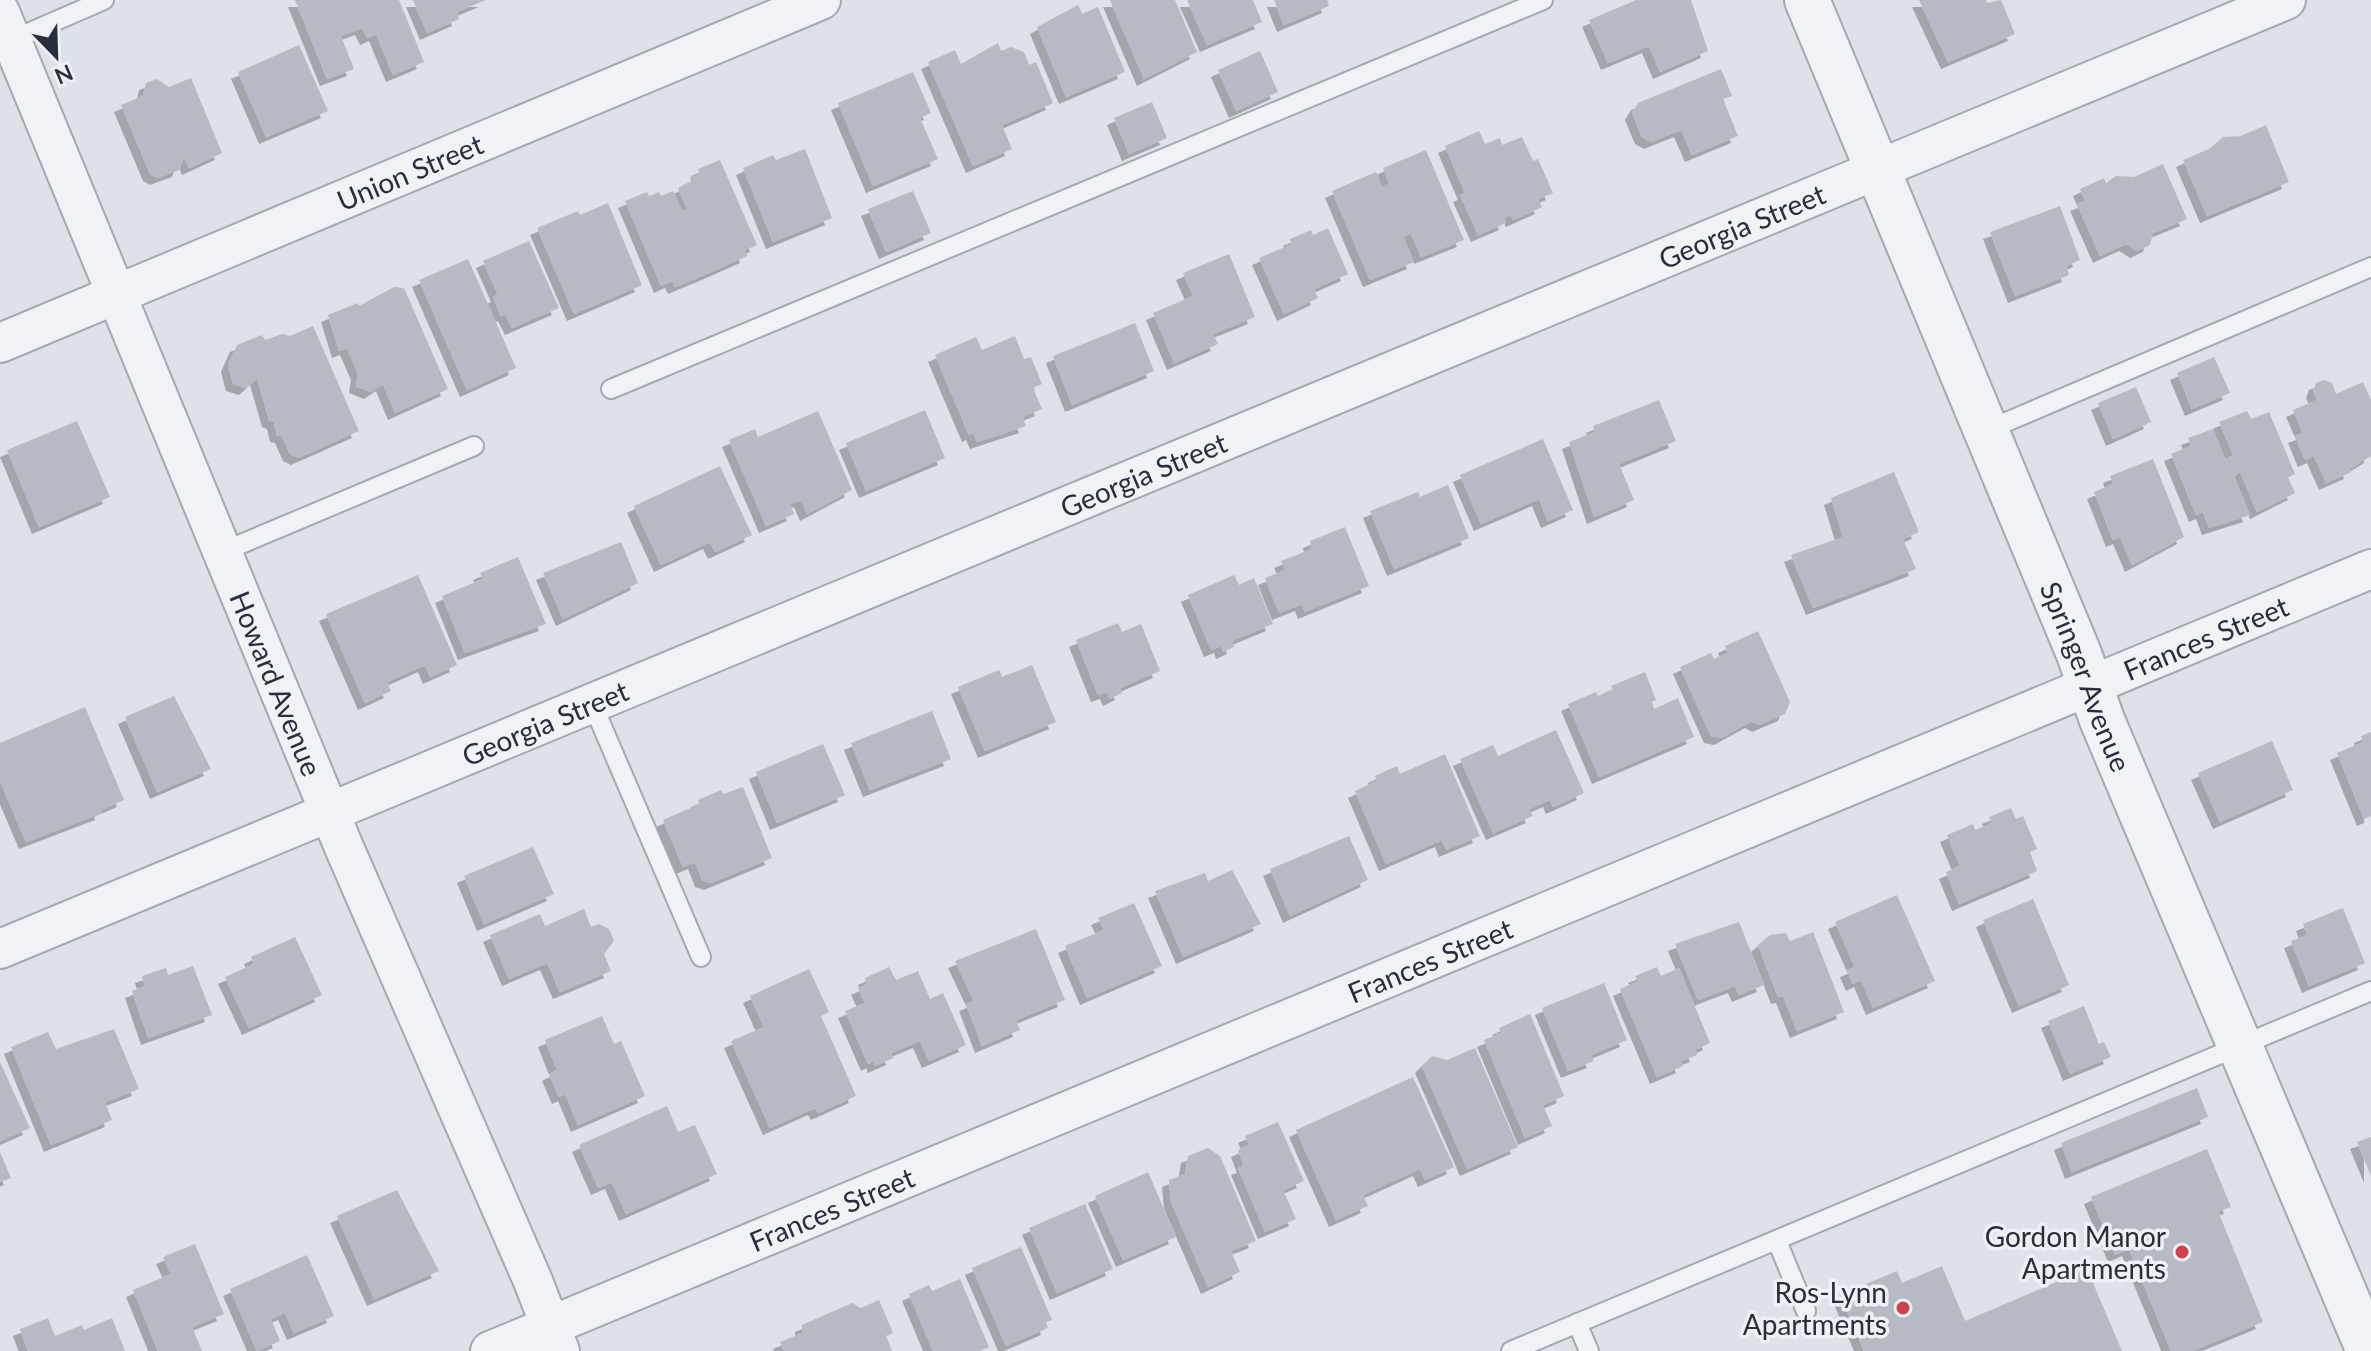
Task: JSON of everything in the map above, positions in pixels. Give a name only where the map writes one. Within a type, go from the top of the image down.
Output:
[{"type":"street","name":"Union Street","points":[[0,343],[821,0]]},
{"type":"street","name":"Springer Avenue","points":[[1807,0],[2079,654],[2089,688],[2369,1351]]},
{"type":"street","name":"Georgia Street","points":[[0,949],[2286,0]]},
{"type":"street","name":"Howard Avenue","points":[[6,26],[329,812],[555,1338]]},
{"type":"street","name":"Frances Street","points":[[490,1351],[555,1338],[2371,569]]},
{"type":"lane","points":[[6,26],[104,0]]},
{"type":"lane","points":[[611,389],[1543,0]]},
{"type":"lane","points":[[1985,431],[2371,267]]},
{"type":"lane","points":[[222,552],[474,446]]},
{"type":"lane","points":[[592,703],[701,957]]},
{"type":"lane","points":[[1511,1351],[2371,991]]},
{"type":"lane","points":[[1777,1241],[1806,1311]]},
{"type":"lane","points":[[1577,1323],[1589,1351]]},
{"type":"building","points":[[295,0],[399,0],[424,62],[393,75],[376,34],[367,38],[362,28],[341,36],[354,69],[327,79]]},
{"type":"building","points":[[413,0],[486,0],[457,12],[459,19],[427,33]]},
{"type":"building","points":[[1110,0],[1175,0],[1197,52],[1144,79]]},
{"type":"building","points":[[1187,0],[1253,0],[1262,22],[1207,45]]},
{"type":"building","points":[[1274,0],[1327,0],[1329,6],[1284,25]]},
{"type":"building","points":[[1636,0],[1691,0],[1708,51],[1660,72],[1649,46],[1608,63],[1589,20]]},
{"type":"building","points":[[1919,0],[1986,0],[1987,3],[2001,0],[2015,34],[1948,62]]},
{"type":"building","points":[[1078,5],[1082,14],[1098,7],[1125,72],[1066,97],[1037,27]]},
{"type":"building","points":[[998,43],[1001,51],[1011,47],[1024,52],[1029,65],[1036,62],[1053,103],[1002,125],[1012,149],[973,166],[928,62],[955,50],[961,64]]},
{"type":"building","points":[[299,45],[328,111],[266,137],[238,72]]},
{"type":"building","points":[[1260,51],[1278,92],[1236,111],[1218,70]]},
{"type":"building","points":[[1721,69],[1732,96],[1723,99],[1738,136],[1692,155],[1681,130],[1651,142],[1642,137],[1632,113],[1638,103]]},
{"type":"building","points":[[913,72],[931,113],[920,118],[938,159],[873,186],[838,103]]},
{"type":"building","points":[[191,78],[222,153],[189,168],[184,157],[179,170],[157,178],[150,174],[121,105],[143,96],[146,83],[157,79],[169,87]]},
{"type":"building","points":[[1152,102],[1167,138],[1129,154],[1114,118]]},
{"type":"building","points":[[2266,125],[2289,182],[2207,216],[2183,160],[2209,149],[2223,137],[2241,136]]},
{"type":"building","points":[[1479,131],[1485,144],[1500,138],[1502,145],[1522,137],[1533,161],[1538,159],[1553,193],[1538,199],[1542,207],[1513,220],[1511,215],[1504,218],[1506,223],[1478,235],[1460,195],[1465,193],[1445,146]]},
{"type":"building","points":[[805,149],[832,218],[773,242],[743,168],[773,155],[776,160]]},
{"type":"building","points":[[1426,150],[1464,240],[1421,257],[1411,234],[1403,237],[1414,262],[1370,280],[1332,191],[1376,172],[1382,187],[1389,184],[1383,168]]},
{"type":"building","points":[[720,160],[757,245],[745,250],[747,256],[711,272],[675,287],[672,281],[661,286],[625,201],[647,192],[649,196],[659,192],[661,196],[673,191],[682,211],[687,209],[678,188],[700,174],[698,169]]},
{"type":"building","points":[[2163,164],[2187,219],[2153,233],[2150,245],[2137,251],[2126,244],[2100,256],[2077,204],[2085,201],[2080,189],[2104,178],[2106,183],[2116,176],[2134,177]]},
{"type":"building","points":[[913,191],[931,233],[886,252],[868,209]]},
{"type":"building","points":[[608,203],[642,285],[574,314],[537,228],[578,211],[580,215]]},
{"type":"building","points":[[2060,206],[2080,260],[2066,266],[2069,275],[2015,296],[1990,232]]},
{"type":"building","points":[[1328,228],[1348,274],[1314,289],[1318,298],[1284,314],[1259,258],[1292,244],[1290,239],[1311,230],[1313,235]]},
{"type":"building","points":[[529,241],[559,308],[512,328],[505,314],[501,316],[493,297],[498,295],[483,261]]},
{"type":"building","points":[[1229,254],[1255,317],[1213,334],[1218,344],[1174,363],[1153,313],[1193,296],[1183,273]]},
{"type":"building","points":[[468,259],[516,368],[467,390],[419,280]]},
{"type":"building","points":[[394,287],[404,288],[448,389],[395,413],[383,384],[371,392],[356,386],[358,373],[347,348],[339,351],[328,315],[358,303],[359,306]]},
{"type":"building","points":[[1135,323],[1154,371],[1072,405],[1053,356]]},
{"type":"building","points":[[313,326],[359,431],[298,458],[290,454],[282,436],[277,435],[274,422],[269,420],[257,378],[246,388],[233,384],[228,365],[237,345],[262,335],[265,340],[282,334],[290,336]]},
{"type":"building","points":[[1015,336],[1024,359],[1031,357],[1042,384],[1033,388],[1042,409],[1022,417],[1026,426],[977,442],[973,433],[969,435],[935,355],[976,337],[982,350]]},
{"type":"building","points":[[2214,357],[2230,393],[2192,409],[2177,373]]},
{"type":"building","points":[[2324,380],[2332,383],[2336,394],[2363,382],[2371,400],[2371,456],[2350,469],[2351,472],[2326,483],[2314,456],[2305,460],[2295,436],[2303,433],[2293,410],[2317,400],[2313,391],[2316,383]]},
{"type":"building","points":[[2136,387],[2151,422],[2113,439],[2098,403]]},
{"type":"building","points":[[1659,400],[1676,441],[1619,464],[1634,500],[1594,517],[1569,442],[1595,432],[1593,426]]},
{"type":"building","points":[[925,410],[945,458],[866,491],[846,443]]},
{"type":"building","points":[[818,411],[852,490],[807,514],[801,500],[790,504],[794,514],[766,526],[729,440],[755,429],[758,437]]},
{"type":"building","points":[[2247,411],[2251,419],[2269,412],[2295,474],[2288,477],[2295,493],[2257,512],[2240,472],[2234,476],[2250,515],[2209,528],[2203,512],[2196,515],[2171,454],[2191,446],[2188,438],[2213,429],[2225,459],[2233,455],[2219,422]]},
{"type":"building","points":[[77,421],[110,497],[39,527],[7,450]]},
{"type":"building","points":[[1543,439],[1573,510],[1548,521],[1539,499],[1481,524],[1460,475]]},
{"type":"building","points":[[2153,459],[2184,537],[2132,565],[2120,537],[2113,540],[2094,492],[2113,484],[2110,476]]},
{"type":"building","points":[[720,466],[752,535],[715,552],[710,542],[661,565],[634,506]]},
{"type":"building","points":[[1894,472],[1919,532],[1903,539],[1916,569],[1813,608],[1791,555],[1843,537],[1831,498]]},
{"type":"building","points":[[1448,485],[1469,538],[1394,569],[1370,511],[1418,492],[1420,497]]},
{"type":"building","points":[[1345,527],[1369,586],[1305,612],[1302,604],[1279,613],[1265,578],[1285,570],[1281,561],[1312,549],[1310,541]]},
{"type":"building","points":[[621,542],[638,583],[563,619],[543,573]]},
{"type":"building","points":[[518,557],[546,624],[465,653],[442,596],[483,579],[480,573]]},
{"type":"building","points":[[418,575],[457,665],[430,677],[425,665],[387,682],[391,691],[365,703],[326,614]]},
{"type":"building","points":[[1234,575],[1239,585],[1254,578],[1273,624],[1232,641],[1234,647],[1223,652],[1221,646],[1211,650],[1188,595]]},
{"type":"building","points":[[1118,623],[1122,632],[1141,624],[1160,671],[1120,688],[1122,693],[1110,699],[1107,692],[1098,695],[1076,640]]},
{"type":"building","points":[[1758,631],[1790,702],[1785,714],[1759,725],[1752,721],[1721,738],[1711,736],[1680,667],[1711,653],[1714,659],[1728,653],[1725,646]]},
{"type":"building","points":[[1032,665],[1056,722],[985,751],[958,687],[999,670],[1002,677]]},
{"type":"building","points":[[1645,672],[1656,700],[1652,702],[1654,709],[1678,698],[1694,737],[1599,777],[1568,704],[1596,692],[1598,696],[1613,690],[1611,686]]},
{"type":"building","points":[[174,696],[211,769],[157,792],[125,717]]},
{"type":"building","points":[[85,707],[124,800],[101,810],[102,813],[26,842],[0,781],[0,743]]},
{"type":"building","points":[[932,711],[951,759],[870,790],[851,743]]},
{"type":"building","points":[[1556,730],[1584,793],[1553,807],[1550,800],[1529,809],[1533,816],[1493,833],[1460,759],[1493,745],[1498,756]]},
{"type":"building","points":[[2371,732],[2371,816],[2364,819],[2337,753],[2363,742],[2361,736]]},
{"type":"building","points":[[2272,741],[2293,790],[2220,822],[2198,773]]},
{"type":"building","points":[[823,744],[845,795],[777,823],[756,772]]},
{"type":"building","points":[[1445,754],[1480,836],[1446,850],[1442,840],[1386,864],[1355,791],[1377,781],[1375,776],[1397,766],[1400,774]]},
{"type":"building","points":[[743,787],[772,858],[711,883],[702,880],[695,862],[683,867],[663,820],[700,804],[698,800],[721,790],[723,794]]},
{"type":"building","points":[[2011,808],[2016,819],[2023,816],[2037,849],[2030,852],[2037,871],[1959,904],[1946,872],[1960,866],[1947,835],[1973,824],[1975,830],[1992,823],[1989,817]]},
{"type":"building","points":[[1349,836],[1368,880],[1290,916],[1270,869]]},
{"type":"building","points":[[533,847],[554,894],[484,924],[464,876]]},
{"type":"building","points":[[1232,870],[1261,924],[1183,957],[1155,891],[1205,873],[1208,881]]},
{"type":"building","points":[[1897,895],[1935,981],[1873,1008],[1861,980],[1853,984],[1847,970],[1855,967],[1835,922]]},
{"type":"building","points":[[2033,899],[2069,985],[2019,1006],[1983,920]]},
{"type":"building","points":[[1134,903],[1162,966],[1087,998],[1065,946],[1104,930],[1098,918]]},
{"type":"building","points":[[2343,908],[2365,963],[2309,986],[2291,941],[2307,935],[2303,924]]},
{"type":"building","points":[[584,909],[591,927],[599,924],[609,929],[614,941],[604,954],[611,971],[560,992],[547,963],[509,979],[490,935],[540,914],[545,926]]},
{"type":"building","points":[[1739,922],[1764,985],[1739,995],[1735,986],[1698,1000],[1675,944]]},
{"type":"building","points":[[1036,929],[1065,1000],[1016,1020],[1020,1030],[982,1046],[966,1004],[974,1001],[955,961]]},
{"type":"building","points":[[1813,932],[1844,1012],[1797,1031],[1783,996],[1778,997],[1758,945],[1770,935],[1786,933],[1790,941]]},
{"type":"building","points":[[295,937],[322,995],[249,1028],[225,977],[254,964],[251,957]]},
{"type":"building","points":[[193,966],[212,1015],[148,1038],[132,991],[145,986],[142,976],[166,968],[168,975]]},
{"type":"building","points":[[889,967],[896,980],[918,971],[930,999],[943,993],[966,1045],[929,1061],[920,1041],[891,1053],[893,1058],[875,1066],[873,1061],[868,1064],[845,1011],[865,1003],[858,988],[867,984],[865,978]]},
{"type":"building","points":[[1657,967],[1661,976],[1679,968],[1710,1043],[1695,1050],[1697,1055],[1681,1061],[1683,1066],[1657,1077],[1620,989],[1638,981],[1635,976]]},
{"type":"building","points":[[809,969],[829,1012],[821,1016],[856,1096],[818,1113],[815,1108],[770,1128],[731,1041],[764,1027],[750,996]]},
{"type":"building","points":[[1604,983],[1627,1040],[1591,1055],[1594,1061],[1568,1071],[1542,1008]]},
{"type":"building","points":[[2084,1006],[2099,1044],[2104,1042],[2111,1057],[2070,1074],[2048,1021]]},
{"type":"building","points":[[1530,1014],[1564,1096],[1543,1105],[1552,1126],[1525,1138],[1484,1040],[1501,1033],[1499,1028]]},
{"type":"building","points":[[602,1016],[614,1044],[621,1041],[645,1096],[578,1125],[565,1094],[559,1097],[549,1074],[557,1070],[545,1040]]},
{"type":"building","points":[[114,1029],[139,1089],[105,1102],[112,1120],[51,1145],[11,1047],[48,1032],[56,1049]]},
{"type":"building","points":[[1475,1048],[1518,1147],[1467,1169],[1422,1066],[1432,1056],[1447,1060]]},
{"type":"building","points":[[0,1062],[30,1128],[0,1141]]},
{"type":"building","points":[[1413,1077],[1454,1167],[1425,1180],[1420,1169],[1363,1195],[1368,1206],[1336,1220],[1296,1130]]},
{"type":"building","points":[[2197,1088],[2208,1117],[2072,1172],[2061,1143]]},
{"type":"building","points":[[667,1106],[678,1132],[695,1125],[717,1174],[626,1214],[612,1182],[598,1188],[579,1145]]},
{"type":"building","points":[[1278,1122],[1304,1181],[1283,1190],[1296,1219],[1265,1232],[1238,1168],[1244,1166],[1238,1150],[1249,1145],[1245,1136]]},
{"type":"building","points":[[2371,1137],[2371,1176],[2357,1142]]},
{"type":"building","points":[[1208,1148],[1220,1156],[1256,1241],[1231,1251],[1240,1272],[1208,1287],[1171,1202],[1169,1180],[1185,1174],[1188,1156]]},
{"type":"building","name":"Gordon Manor Apartments","points":[[2207,1149],[2231,1207],[2218,1211],[2263,1322],[2192,1351],[2171,1351],[2129,1249],[2115,1255],[2091,1197]]},
{"type":"building","points":[[0,1152],[11,1178],[0,1182]]},
{"type":"building","points":[[1148,1172],[1176,1237],[1123,1260],[1095,1196]]},
{"type":"building","points":[[397,1190],[439,1271],[374,1299],[337,1216]]},
{"type":"building","points":[[1085,1204],[1113,1269],[1057,1293],[1029,1228]]},
{"type":"building","points":[[195,1244],[224,1314],[192,1327],[202,1351],[158,1351],[133,1290],[171,1274],[163,1257]]},
{"type":"building","points":[[1021,1247],[1052,1320],[1046,1322],[1048,1328],[1006,1346],[972,1268]]},
{"type":"building","points":[[307,1255],[334,1316],[294,1333],[285,1313],[271,1319],[280,1341],[257,1351],[230,1289]]},
{"type":"building","name":"Ros-Lynn Apartments","points":[[1942,1266],[1965,1321],[2087,1269],[2122,1351],[1864,1351],[1840,1295],[1897,1271],[1902,1283]]},
{"type":"building","points":[[960,1279],[989,1347],[979,1351],[933,1351],[909,1294],[929,1285],[932,1291]]},
{"type":"building","points":[[879,1300],[893,1333],[886,1336],[892,1351],[784,1351],[780,1342],[802,1333],[802,1325],[852,1303],[861,1308]]},
{"type":"building","points":[[48,1318],[55,1336],[82,1325],[84,1330],[112,1318],[125,1351],[28,1351],[20,1329]]},
{"type":"place","name":"Gordon Manor Apartments","points":[[2182,1252]]},
{"type":"place","name":"Ros-Lynn Apartments","points":[[1903,1308]]}]
